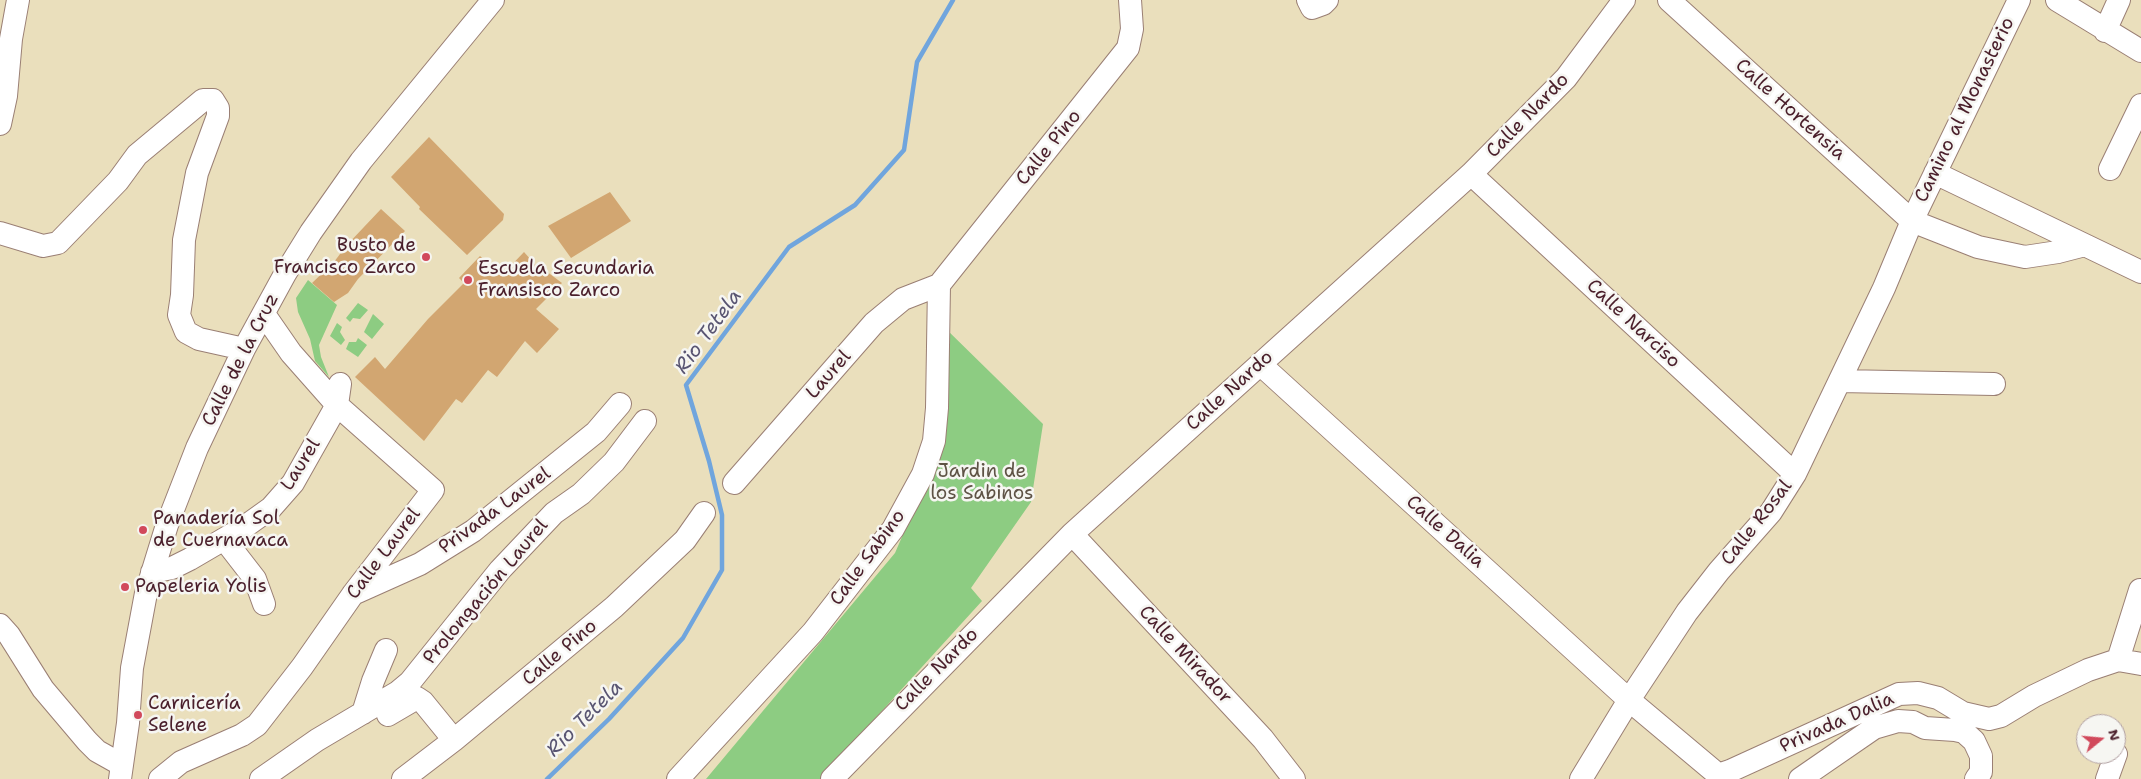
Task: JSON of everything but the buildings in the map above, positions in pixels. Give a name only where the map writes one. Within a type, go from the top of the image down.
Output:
[{"type":"street","points":[[0,124],[6,96],[11,39],[18,0]]},
{"type":"street","name":"Calle de la Cruz","points":[[121,772],[132,668],[146,593],[167,525],[196,448],[244,349],[285,274],[311,232],[361,161],[493,0]]},
{"type":"street","name":"Calle Pino","points":[[938,285],[1128,48],[1132,29],[1130,0]]},
{"type":"street","points":[[1308,0],[1312,8],[1318,7],[1327,0]]},
{"type":"street","name":"Calle Nardo","points":[[832,779],[1072,534],[1471,174],[1566,78],[1624,0]]},
{"type":"street","name":"Calle Hortensia","points":[[1669,0],[1912,221]]},
{"type":"street","name":"Camino al Monasterio","points":[[1912,221],[2019,0]]},
{"type":"street","points":[[2057,0],[2141,51]]},
{"type":"street","points":[[2106,31],[2118,0]]},
{"type":"street","points":[[0,233],[43,246],[58,243],[118,180],[137,155],[203,100],[213,100],[218,108],[218,116],[197,173],[184,240],[182,295],[179,315],[181,324],[186,332],[199,340],[244,349]]},
{"type":"street","points":[[2110,169],[2141,105]]},
{"type":"street","points":[[1935,172],[2141,272]]},
{"type":"street","name":"Calle Narciso","points":[[1471,174],[1795,474]]},
{"type":"street","points":[[1912,221],[1978,247],[2025,257],[2058,252],[2085,245]]},
{"type":"street","name":"Calle Rosal","points":[[1581,779],[1629,700],[1687,612],[1719,571],[1770,512],[1795,474],[1884,288],[1912,221]]},
{"type":"street","name":"Laurel","points":[[734,483],[874,323],[903,299],[938,285]]},
{"type":"street","name":"Calle Sabino","points":[[678,779],[813,632],[893,529],[923,474],[934,441],[937,408],[938,285]]},
{"type":"street","name":"Calle Laurel","points":[[160,779],[181,762],[242,735],[257,725],[302,667],[353,594],[433,490],[338,395],[291,353],[264,314]]},
{"type":"street","name":"Calle Dalia","points":[[1260,364],[1629,700]]},
{"type":"street","points":[[1840,381],[1994,384]]},
{"type":"street","name":"Laurel","points":[[152,572],[172,568],[190,559],[224,540],[271,508],[293,483],[338,395]]},
{"type":"street","name":"Privada Laurel","points":[[353,594],[420,564],[473,531],[596,432],[620,404]]},
{"type":"street","name":"Prolongación Laurel","points":[[363,713],[398,692],[410,682],[500,570],[554,513],[581,494],[608,469],[645,421]]},
{"type":"street","name":"Calle Pino","points":[[402,779],[454,740],[614,607],[685,540],[704,513]]},
{"type":"street","name":"Calle Mirador","points":[[1072,534],[1262,739],[1294,779]]},
{"type":"street","points":[[224,540],[255,579],[264,604]]},
{"type":"street","points":[[2140,590],[2118,660],[2141,664]]},
{"type":"street","points":[[0,625],[9,635],[43,689],[87,742],[121,772]]},
{"type":"street","points":[[261,779],[317,740],[363,713],[373,681],[386,650]]},
{"type":"street","name":"Privada Dalia","points":[[1629,700],[1711,770],[1721,774],[1899,694],[1918,693],[1938,698],[1963,714],[1989,720],[2001,716],[2034,696],[2088,670],[2118,660]]},
{"type":"street","points":[[1913,722],[1918,693]]},
{"type":"street","points":[[317,740],[371,725],[417,698],[423,702],[454,740]]},
{"type":"street","points":[[1800,779],[1874,728],[1898,721],[1913,722],[1925,728],[1964,732],[1974,741],[1981,756],[1981,772],[1976,779]]},
{"type":"street","points":[[2108,779],[2113,764]]},
{"type":"green space","points":[[308,280],[337,305],[319,345],[321,357],[329,377],[315,361],[310,339],[298,312],[296,298]]},
{"type":"green space","points":[[358,303],[368,310],[360,319],[353,318],[350,322],[346,318]]},
{"type":"green space","points":[[373,314],[384,324],[372,339],[364,332]]},
{"type":"green space","points":[[337,323],[342,327],[340,332],[345,340],[341,345],[330,336]]},
{"type":"green space","name":"Jardin de los Sabinos","points":[[943,326],[1043,424],[1031,502],[971,588],[982,601],[820,779],[706,779],[895,553],[938,453]]},
{"type":"green space","points":[[358,338],[367,345],[358,357],[346,349],[349,342],[356,342]]},
{"type":"waterway","name":"Rio Tetela","points":[[547,779],[609,719],[683,638],[722,570],[722,515],[709,461],[686,385],[789,247],[855,205],[904,150],[917,62],[953,0]]},
{"type":"place","name":"Busto de Francisco Zarco","points":[[426,257]]},
{"type":"place","name":"Escuela Secundaria Fransisco Zarco","points":[[468,280]]},
{"type":"place","name":"Panadería Sol de Cuernavaca","points":[[143,530]]},
{"type":"place","name":"Papeleria Yolis","points":[[125,587]]},
{"type":"place","name":"Carnicería Selene","points":[[138,715]]}]
